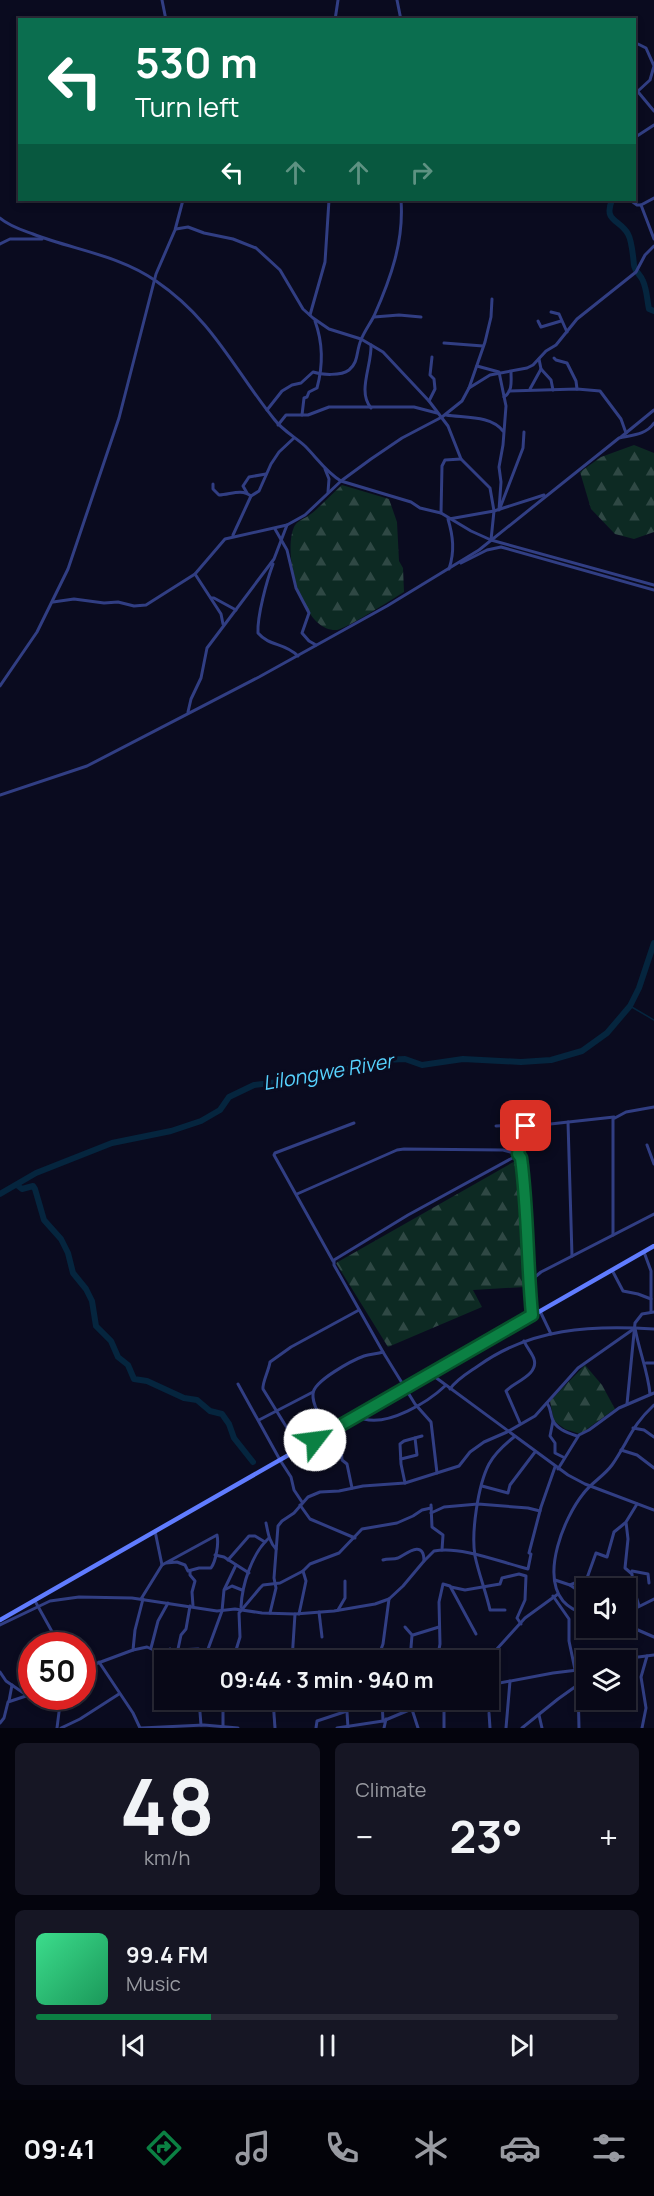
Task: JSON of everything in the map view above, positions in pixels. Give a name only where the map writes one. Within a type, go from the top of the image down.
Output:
[{"type":"main road","points":[[0,1620],[654,1246]]},
{"type":"street","points":[[162,0],[166,18]]},
{"type":"street","points":[[335,18],[338,0]]},
{"type":"street","points":[[397,0],[401,18]]},
{"type":"street","points":[[638,44],[646,48],[654,66],[650,80],[636,89],[654,111]]},
{"type":"street","points":[[636,137],[654,125]]},
{"type":"street","points":[[631,201],[641,205],[654,198]]},
{"type":"street","points":[[0,686],[37,632],[68,569],[119,418],[155,280],[180,217],[183,201]]},
{"type":"street","points":[[310,315],[325,262],[329,201]]},
{"type":"street","points":[[267,411],[282,391],[302,383],[313,372],[347,371],[358,358],[361,339],[391,275],[397,255],[401,229],[401,201]]},
{"type":"street","points":[[641,205],[654,238]]},
{"type":"street","points":[[180,217],[188,227],[233,239],[265,254],[280,270],[299,303],[315,320],[329,329],[361,339],[383,352],[438,413]]},
{"type":"street","points":[[0,218],[13,226],[44,238],[126,264],[155,280],[193,310],[214,334],[278,424],[341,481],[441,513],[447,519],[491,540],[654,588]]},
{"type":"street","points":[[175,230],[188,227]]},
{"type":"street","points":[[0,244],[10,239],[44,238]]},
{"type":"street","points":[[477,366],[499,372],[527,368],[556,345],[577,319],[636,272],[645,255],[654,246]]},
{"type":"street","points":[[53,602],[74,599],[104,603],[118,602],[134,606],[146,605],[195,574],[218,545],[233,536],[275,529],[305,515],[341,481],[402,438],[444,416],[462,401],[469,388],[483,346],[491,317],[492,299]]},
{"type":"street","points":[[551,312],[559,314],[567,332]]},
{"type":"street","points":[[372,318],[399,315],[422,317]]},
{"type":"street","points":[[302,415],[304,398],[317,388],[321,373],[321,337],[315,320]]},
{"type":"street","points":[[538,321],[541,327],[561,321]]},
{"type":"street","points":[[444,343],[483,346]]},
{"type":"street","points":[[371,345],[371,361],[364,389],[366,401],[372,408]]},
{"type":"street","points":[[429,401],[435,389],[434,379],[430,375],[432,357]]},
{"type":"street","points":[[554,358],[567,363],[576,381],[577,389]]},
{"type":"street","points":[[539,359],[554,390]]},
{"type":"street","points":[[530,390],[542,369]]},
{"type":"street","points":[[469,388],[499,372]]},
{"type":"street","points":[[491,540],[501,482],[499,467],[506,417],[499,372]]},
{"type":"street","points":[[504,397],[510,391],[511,372]]},
{"type":"street","points":[[510,391],[577,389],[602,392],[621,419],[626,433]]},
{"type":"street","points":[[278,424],[284,416],[308,415],[324,407],[414,408],[444,416],[478,418],[498,425],[503,431]]},
{"type":"street","points":[[0,795],[78,770],[298,656],[449,569],[491,540],[654,410]]},
{"type":"street","points":[[444,416],[460,459],[490,488],[497,511]]},
{"type":"street","points":[[619,438],[639,435],[650,429],[654,423]]},
{"type":"street","points":[[497,511],[523,448],[524,432]]},
{"type":"street","points":[[213,484],[213,489],[219,495],[238,492],[249,495],[260,491],[266,474],[279,452],[294,438]]},
{"type":"street","points":[[441,513],[442,466],[445,460],[460,459]]},
{"type":"street","points":[[324,467],[329,479],[327,493]]},
{"type":"street","points":[[249,495],[243,486],[249,477],[266,474]]},
{"type":"street","points":[[447,519],[497,511],[533,501],[548,494]]},
{"type":"street","points":[[233,536],[249,495]]},
{"type":"street","points":[[447,519],[454,548],[454,556],[449,569]]},
{"type":"street","points":[[287,525],[274,559],[260,611],[258,633],[265,640],[283,645],[298,656]]},
{"type":"street","points":[[275,529],[287,550],[296,588],[309,613],[302,633],[316,645]]},
{"type":"street","points":[[454,566],[487,550],[501,547],[654,588]]},
{"type":"street","points":[[188,713],[191,699],[201,678],[205,652],[274,559]]},
{"type":"street","points":[[195,574],[220,614],[224,626]]},
{"type":"street","points":[[211,599],[214,598],[236,610]]},
{"type":"street","points":[[496,1126],[523,1127],[614,1117],[626,1112],[654,1107]]},
{"type":"street","points":[[613,1234],[612,1126],[614,1117]]},
{"type":"street","points":[[568,1122],[572,1256]]},
{"type":"street","points":[[354,1123],[275,1153],[274,1158],[297,1194],[383,1352],[417,1406],[432,1425],[437,1473]]},
{"type":"street","points":[[523,1127],[518,1154],[521,1158],[524,1189],[532,1315]]},
{"type":"street","points":[[647,1146],[654,1164]]},
{"type":"street","points":[[297,1194],[397,1150],[503,1150],[518,1154]]},
{"type":"street","points":[[334,1262],[335,1258],[408,1215],[518,1154]]},
{"type":"street","points":[[529,1282],[541,1272],[654,1214]]},
{"type":"street","points":[[627,1404],[635,1328],[640,1315],[653,1312],[651,1271],[644,1252]]},
{"type":"street","points":[[612,1270],[623,1291],[651,1299]]},
{"type":"street","points":[[300,1449],[262,1385],[268,1374],[270,1362],[291,1347],[359,1310]]},
{"type":"street","points":[[540,1311],[551,1334]]},
{"type":"street","points":[[450,1389],[454,1383],[487,1359],[524,1341],[575,1328],[654,1329]]},
{"type":"street","points":[[0,1625],[50,1601],[75,1597],[106,1596],[222,1611],[241,1609],[297,1614],[375,1604],[389,1599],[434,1551],[475,1554],[528,1569],[531,1554],[529,1553],[540,1511],[557,1468],[578,1436],[627,1404],[652,1394],[635,1328]]},
{"type":"street","points":[[270,1613],[276,1584],[274,1578],[278,1526],[308,1497],[320,1492],[405,1483],[459,1466],[478,1446],[534,1416],[578,1368],[635,1328]]},
{"type":"street","points":[[520,1423],[506,1391],[528,1375],[533,1368],[535,1361],[524,1341]]},
{"type":"street","points":[[258,1419],[313,1392],[335,1371],[364,1356],[383,1352]]},
{"type":"street","points":[[646,1364],[654,1363]]},
{"type":"street","points":[[430,1374],[577,1481],[654,1510]]},
{"type":"street","points":[[238,1384],[291,1477],[294,1490],[310,1519],[355,1538]]},
{"type":"street","points":[[361,1413],[366,1420],[379,1420],[401,1415],[435,1395],[445,1386]]},
{"type":"street","points":[[313,1392],[315,1404],[341,1446],[342,1460],[347,1464],[352,1488]]},
{"type":"street","points":[[547,1403],[553,1421],[550,1436],[555,1443],[555,1453],[564,1458]]},
{"type":"street","points":[[576,1610],[568,1606],[558,1594],[555,1580],[559,1539],[570,1514],[583,1494],[611,1466],[633,1428],[654,1405]]},
{"type":"street","points":[[553,1421],[564,1432],[578,1436]]},
{"type":"street","points":[[633,1428],[644,1430],[654,1437]]},
{"type":"street","points":[[405,1483],[401,1442],[422,1436]]},
{"type":"street","points":[[505,1610],[490,1610],[475,1554],[478,1504],[487,1468],[493,1457],[514,1437]]},
{"type":"street","points":[[401,1459],[417,1455],[414,1438]]},
{"type":"street","points":[[621,1450],[637,1455],[654,1468]]},
{"type":"street","points":[[482,1486],[508,1493],[510,1485],[535,1452]]},
{"type":"street","points":[[431,1513],[444,1507],[478,1504],[540,1511]]},
{"type":"street","points":[[570,1585],[587,1578],[596,1553],[607,1557],[614,1532],[626,1522],[637,1504]]},
{"type":"street","points":[[241,1609],[263,1585],[276,1584],[303,1571],[310,1564],[339,1553],[364,1527],[397,1524],[431,1506],[433,1530],[443,1535],[442,1551]]},
{"type":"street","points":[[626,1522],[628,1539],[625,1568],[647,1573],[649,1583]]},
{"type":"street","points":[[266,1523],[269,1538],[276,1549]]},
{"type":"street","points":[[155,1531],[164,1564]]},
{"type":"street","points":[[133,1650],[143,1592],[164,1564],[217,1535],[213,1568],[199,1568],[190,1571]]},
{"type":"street","points":[[228,1560],[249,1536],[255,1536],[265,1542]]},
{"type":"street","points":[[237,1650],[242,1591],[249,1573],[269,1538]]},
{"type":"street","points":[[383,1560],[398,1558],[405,1552],[417,1549],[422,1551],[424,1561]]},
{"type":"street","points":[[215,1554],[249,1573]]},
{"type":"street","points":[[164,1564],[177,1562],[185,1564],[195,1581],[186,1629],[181,1635],[178,1649]]},
{"type":"street","points":[[207,1650],[222,1611],[225,1590],[236,1565]]},
{"type":"street","points":[[630,1570],[639,1606]]},
{"type":"street","points":[[293,1650],[297,1614],[306,1581],[303,1571]]},
{"type":"street","points":[[438,1650],[442,1585],[446,1584],[465,1590],[500,1584],[500,1579],[508,1575],[526,1576],[525,1600],[517,1618],[521,1624]]},
{"type":"street","points":[[555,1580],[576,1589]]},
{"type":"street","points":[[338,1610],[345,1598],[345,1581]]},
{"type":"street","points":[[450,1586],[476,1634]]},
{"type":"street","points":[[225,1590],[232,1587],[240,1588],[242,1591]]},
{"type":"street","points":[[496,1650],[534,1611],[558,1594]]},
{"type":"street","points":[[499,1683],[576,1670],[569,1641],[569,1619],[553,1596]]},
{"type":"street","points":[[382,1650],[389,1599]]},
{"type":"street","points":[[636,1608],[654,1599]]},
{"type":"street","points":[[35,1601],[53,1632]]},
{"type":"street","points":[[151,1647],[158,1621],[168,1603]]},
{"type":"street","points":[[319,1612],[322,1637]]},
{"type":"street","points":[[405,1627],[412,1635],[411,1650]]},
{"type":"street","points":[[412,1635],[439,1627]]},
{"type":"street","points":[[636,1629],[654,1638]]},
{"type":"street","points":[[96,1663],[133,1650],[151,1647],[156,1651],[200,1650]]},
{"type":"street","points":[[636,1657],[654,1655]]},
{"type":"street","points":[[642,1728],[646,1708],[641,1677],[647,1656]]},
{"type":"street","points":[[99,1662],[140,1728],[201,1725],[238,1728]]},
{"type":"street","points":[[0,1672],[6,1681],[18,1689]]},
{"type":"street","points":[[506,1728],[510,1681]]},
{"type":"street","points":[[0,1724],[4,1718],[12,1685]]},
{"type":"street","points":[[522,1728],[576,1686]]},
{"type":"street","points":[[60,1710],[59,1728],[80,1719],[120,1694]]},
{"type":"street","points":[[8,1702],[18,1698]]},
{"type":"street","points":[[200,1710],[201,1725]]},
{"type":"street","points":[[223,1710],[223,1726]]},
{"type":"street","points":[[274,1710],[275,1728]]},
{"type":"street","points":[[383,1710],[384,1728]]},
{"type":"street","points":[[339,1728],[384,1720],[409,1710]]},
{"type":"street","points":[[412,1710],[418,1728]]},
{"type":"street","points":[[444,1710],[444,1728]]},
{"type":"street","points":[[579,1710],[579,1728]]},
{"type":"street","points":[[316,1728],[317,1721],[347,1712],[348,1728]]},
{"type":"street","points":[[489,1713],[490,1728]]},
{"type":"street","points":[[539,1715],[542,1728]]},
{"type":"green space","points":[[634,445],[654,453],[654,532],[634,539],[615,534],[591,509],[580,472],[601,457]]},
{"type":"green space","points":[[342,485],[389,499],[397,522],[399,561],[403,568],[404,592],[337,630],[325,627],[314,618],[305,605],[293,572],[291,539],[296,524],[313,512]]},
{"type":"green space","points":[[517,1160],[525,1287],[473,1290],[482,1307],[388,1347],[336,1263]]},
{"type":"green space","points":[[585,1365],[602,1385],[615,1409],[580,1434],[565,1429],[554,1421],[550,1401]]},
{"type":"waterway","points":[[612,201],[611,216],[625,229],[629,237],[635,267],[644,284],[649,309],[654,311]]},
{"type":"waterway","name":"Lilongwe River","points":[[0,1194],[36,1173],[112,1143],[171,1131],[201,1121],[220,1110],[229,1097],[254,1085],[311,1078],[384,1060],[405,1059],[422,1065],[463,1059],[521,1062],[551,1060],[582,1051],[607,1033],[630,1006],[639,988],[654,943]]},
{"type":"waterway","points":[[630,1006],[654,1020]]},
{"type":"waterway","points":[[17,1185],[22,1189],[33,1186],[35,1189],[44,1220],[61,1239],[68,1253],[73,1273],[92,1301],[96,1326],[111,1341],[118,1357],[128,1365],[134,1379],[147,1381],[184,1398],[197,1400],[210,1411],[222,1414],[234,1438],[253,1462]]},
{"type":"route","points":[[315,1440],[532,1315],[524,1189],[521,1158],[518,1154],[521,1147],[521,1133],[523,1127],[526,1126]]}]
